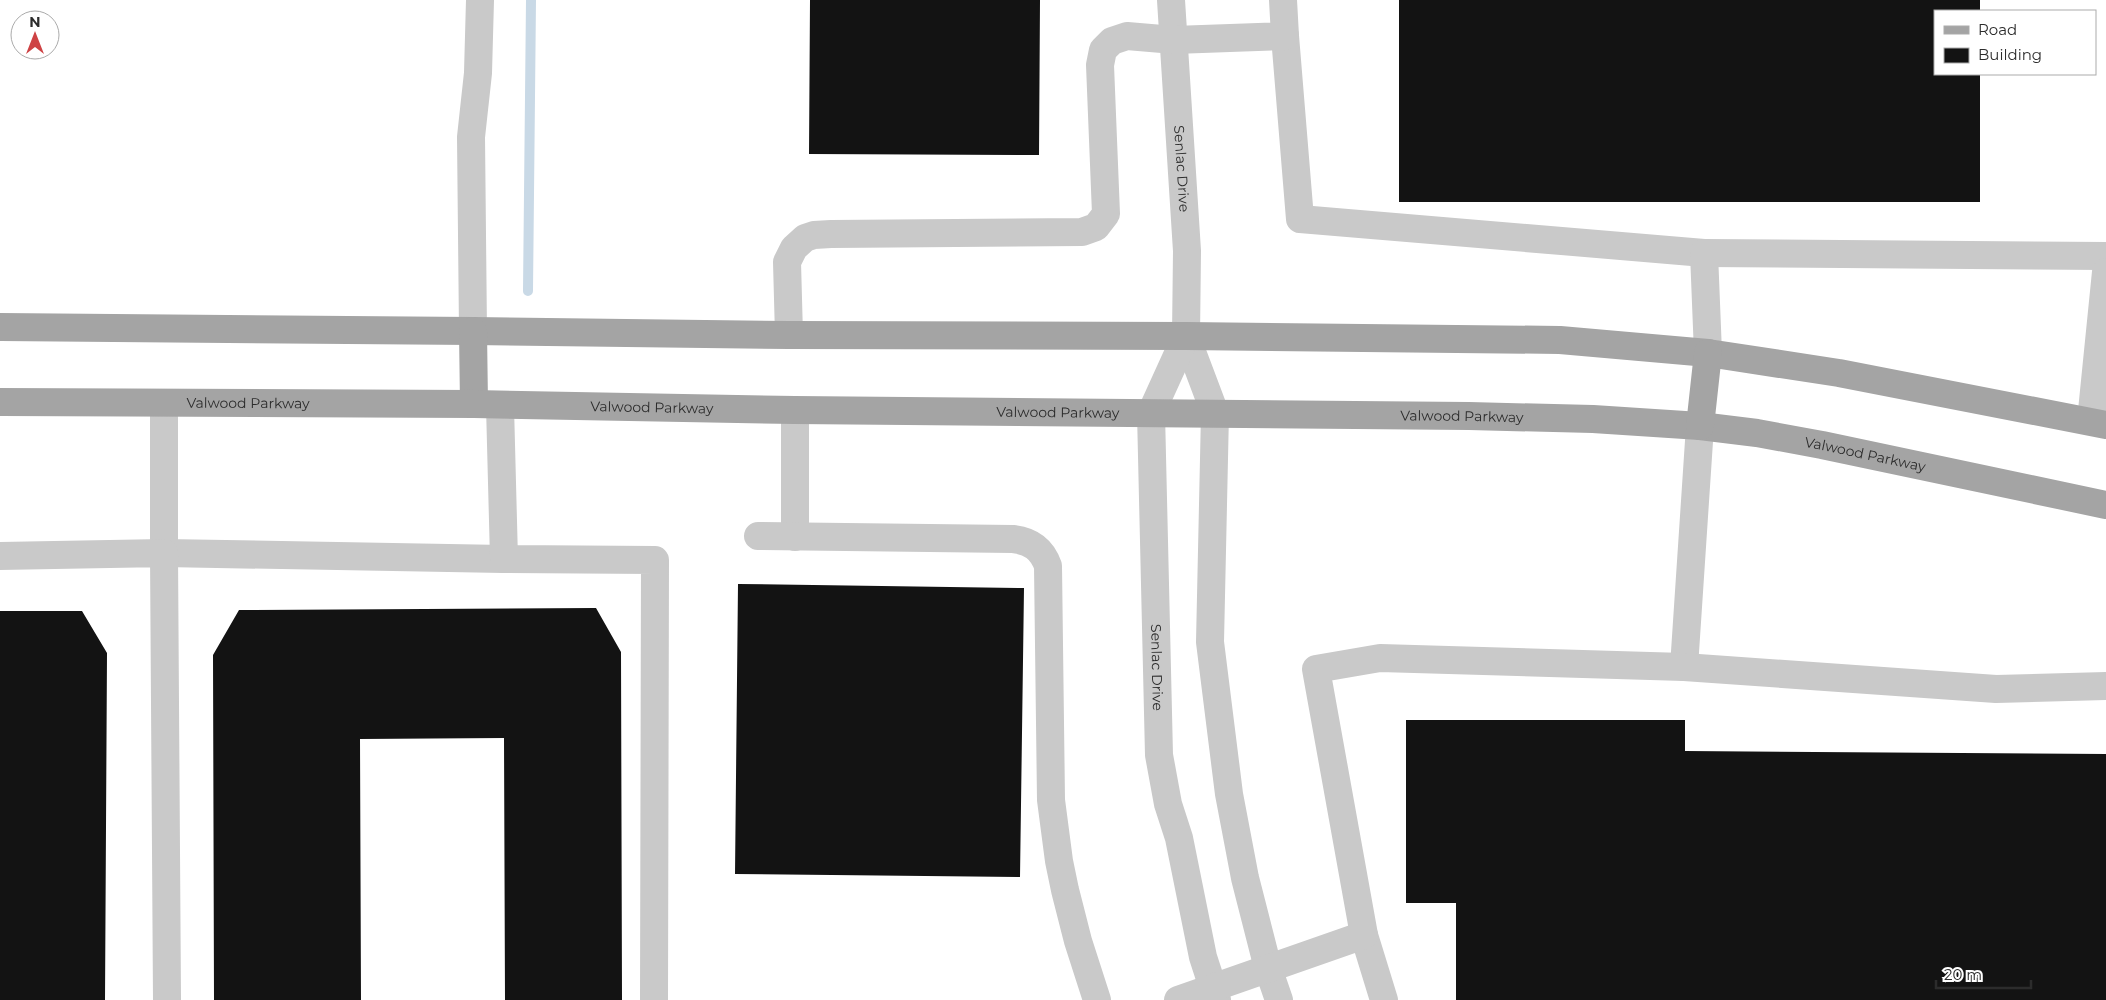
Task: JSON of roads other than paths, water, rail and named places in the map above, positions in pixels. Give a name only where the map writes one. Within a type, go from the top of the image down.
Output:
[{"type":"main road","points":[[0,327],[1560,340],[1708,353],[1839,373],[2099,423]]},
{"type":"main road","points":[[473,331],[487,405]]},
{"type":"main road","points":[[1700,426],[1708,353]]},
{"type":"main road","name":"Valwood Parkway","points":[[0,402],[487,405],[1538,417],[1700,426],[1757,433],[1822,445],[2106,506]]},
{"type":"street","points":[[473,331],[471,137],[478,73],[480,0]]},
{"type":"street","name":"Senlac Drive","points":[[1171,0],[1187,251],[1186,336],[1214,413],[1210,642],[1229,794],[1245,878],[1268,968],[1279,1000]]},
{"type":"street","points":[[1283,0],[1300,219],[1704,252],[2106,256]]},
{"type":"street","points":[[789,335],[787,262],[794,248],[805,238],[814,235],[831,234],[1082,232],[1096,227],[1106,214],[1100,65],[1103,50],[1112,41],[1127,36],[1174,40],[1285,36]]},
{"type":"street","points":[[1704,252],[1708,353]]},
{"type":"street","points":[[2099,423],[2106,272]]},
{"type":"street","name":"Senlac Drive","points":[[1186,336],[1151,413],[1159,755],[1168,804],[1179,838],[1203,957],[1215,994]]},
{"type":"street","points":[[164,404],[167,1000]]},
{"type":"street","points":[[487,405],[504,559]]},
{"type":"street","points":[[795,410],[795,537]]},
{"type":"street","points":[[1684,667],[1700,426]]},
{"type":"street","points":[[758,536],[1013,539],[1024,540],[1032,544],[1045,558],[1048,566],[1051,800],[1059,861],[1078,941],[1097,1000]]},
{"type":"street","points":[[0,556],[164,553],[655,560],[654,1000]]},
{"type":"street","points":[[1384,1000],[1364,935],[1316,669],[1380,658],[1684,667],[1996,689],[2106,686]]},
{"type":"street","points":[[1178,1000],[1215,994],[1268,968],[1364,935]]},
{"type":"waterway","points":[[528,291],[531,0]]}]
